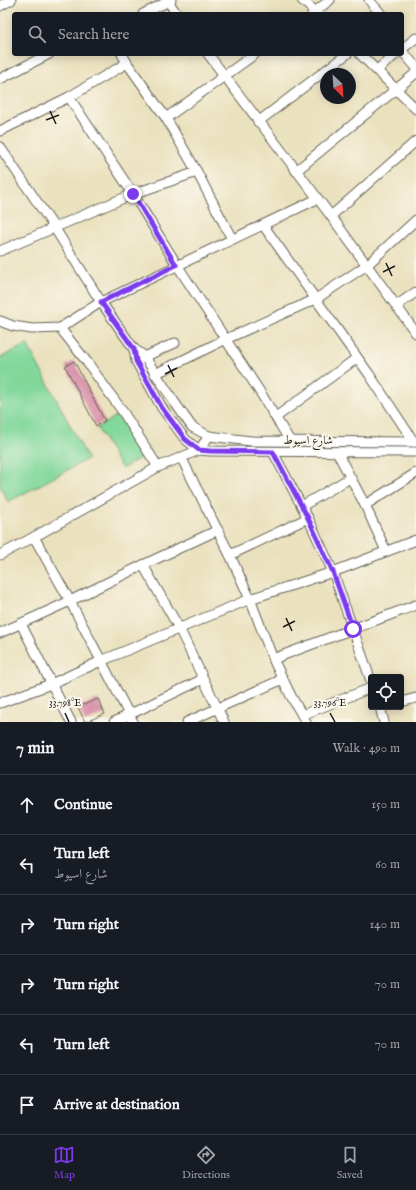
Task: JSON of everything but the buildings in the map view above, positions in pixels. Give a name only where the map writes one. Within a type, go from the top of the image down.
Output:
[{"type":"street","points":[[0,6],[11,0]]},
{"type":"street","points":[[302,0],[314,12]]},
{"type":"street","points":[[316,12],[330,0]]},
{"type":"street","points":[[369,0],[379,12]]},
{"type":"street","points":[[147,12],[169,1],[176,12]]},
{"type":"street","points":[[404,45],[416,38]]},
{"type":"street","points":[[404,48],[416,67]]},
{"type":"street","points":[[0,79],[45,56]]},
{"type":"street","points":[[123,56],[127,64],[166,118],[197,172],[232,240]]},
{"type":"street","points":[[209,56],[258,122],[331,216],[416,333]]},
{"type":"street","points":[[166,118],[252,56]]},
{"type":"street","points":[[258,122],[344,56]]},
{"type":"street","points":[[362,56],[416,109]]},
{"type":"street","points":[[377,70],[394,56]]},
{"type":"street","points":[[0,131],[70,97],[127,64]]},
{"type":"street","points":[[296,170],[416,72]]},
{"type":"street","points":[[70,97],[133,194],[176,265],[226,339],[290,441]]},
{"type":"street","points":[[331,216],[416,141]]},
{"type":"street","points":[[0,147],[54,227],[101,302],[134,349],[144,356],[192,427],[208,436],[199,450],[158,467],[0,555]]},
{"type":"street","points":[[0,251],[133,194],[197,172]]},
{"type":"street","points":[[0,321],[13,326],[32,329],[60,328],[101,302],[317,198]]},
{"type":"street","points":[[155,374],[226,339],[316,299],[367,265],[416,220]]},
{"type":"street","points":[[263,225],[392,407],[415,442]]},
{"type":"street","points":[[396,306],[416,292]]},
{"type":"street","points":[[60,328],[123,412],[158,467]]},
{"type":"street","points":[[136,361],[176,342]]},
{"type":"street","points":[[134,349],[136,361],[162,408],[185,439],[199,450]]},
{"type":"street","points":[[276,417],[357,358]]},
{"type":"street","points":[[192,427],[185,439],[183,456],[250,599],[273,659],[304,719],[368,689]]},
{"type":"street","name":"شارع اسيوط","points":[[208,436],[252,441],[415,442]]},
{"type":"street","name":"شارع اسيوط","points":[[199,450],[273,452],[416,452]]},
{"type":"street","points":[[273,452],[302,506],[333,572],[369,674]]},
{"type":"street","points":[[337,452],[386,551]]},
{"type":"street","points":[[364,505],[416,473]]},
{"type":"street","points":[[302,506],[350,478]]},
{"type":"street","points":[[230,555],[308,518]]},
{"type":"street","points":[[0,633],[218,530]]},
{"type":"street","points":[[34,537],[70,601],[131,718]]},
{"type":"street","points":[[0,703],[51,684],[101,660],[250,599],[333,572],[416,540]]},
{"type":"street","points":[[143,565],[179,628],[224,722]]},
{"type":"street","points":[[273,659],[416,605]]},
{"type":"street","points":[[21,624],[71,722]]},
{"type":"street","points":[[114,722],[131,718],[203,679]]},
{"type":"street","points":[[187,722],[283,679]]},
{"type":"street","points":[[404,701],[416,698]]},
{"type":"street","points":[[381,710],[384,722]]},
{"type":"green space","points":[[27,344],[88,459],[8,502],[0,486],[0,358]]},
{"type":"green space","points":[[121,413],[146,454],[122,469],[97,428]]},
{"type":"route","points":[[133,194],[176,265],[101,302],[134,349],[136,361],[162,408],[185,439],[199,450],[273,452],[308,518],[333,572],[353,629]]}]
